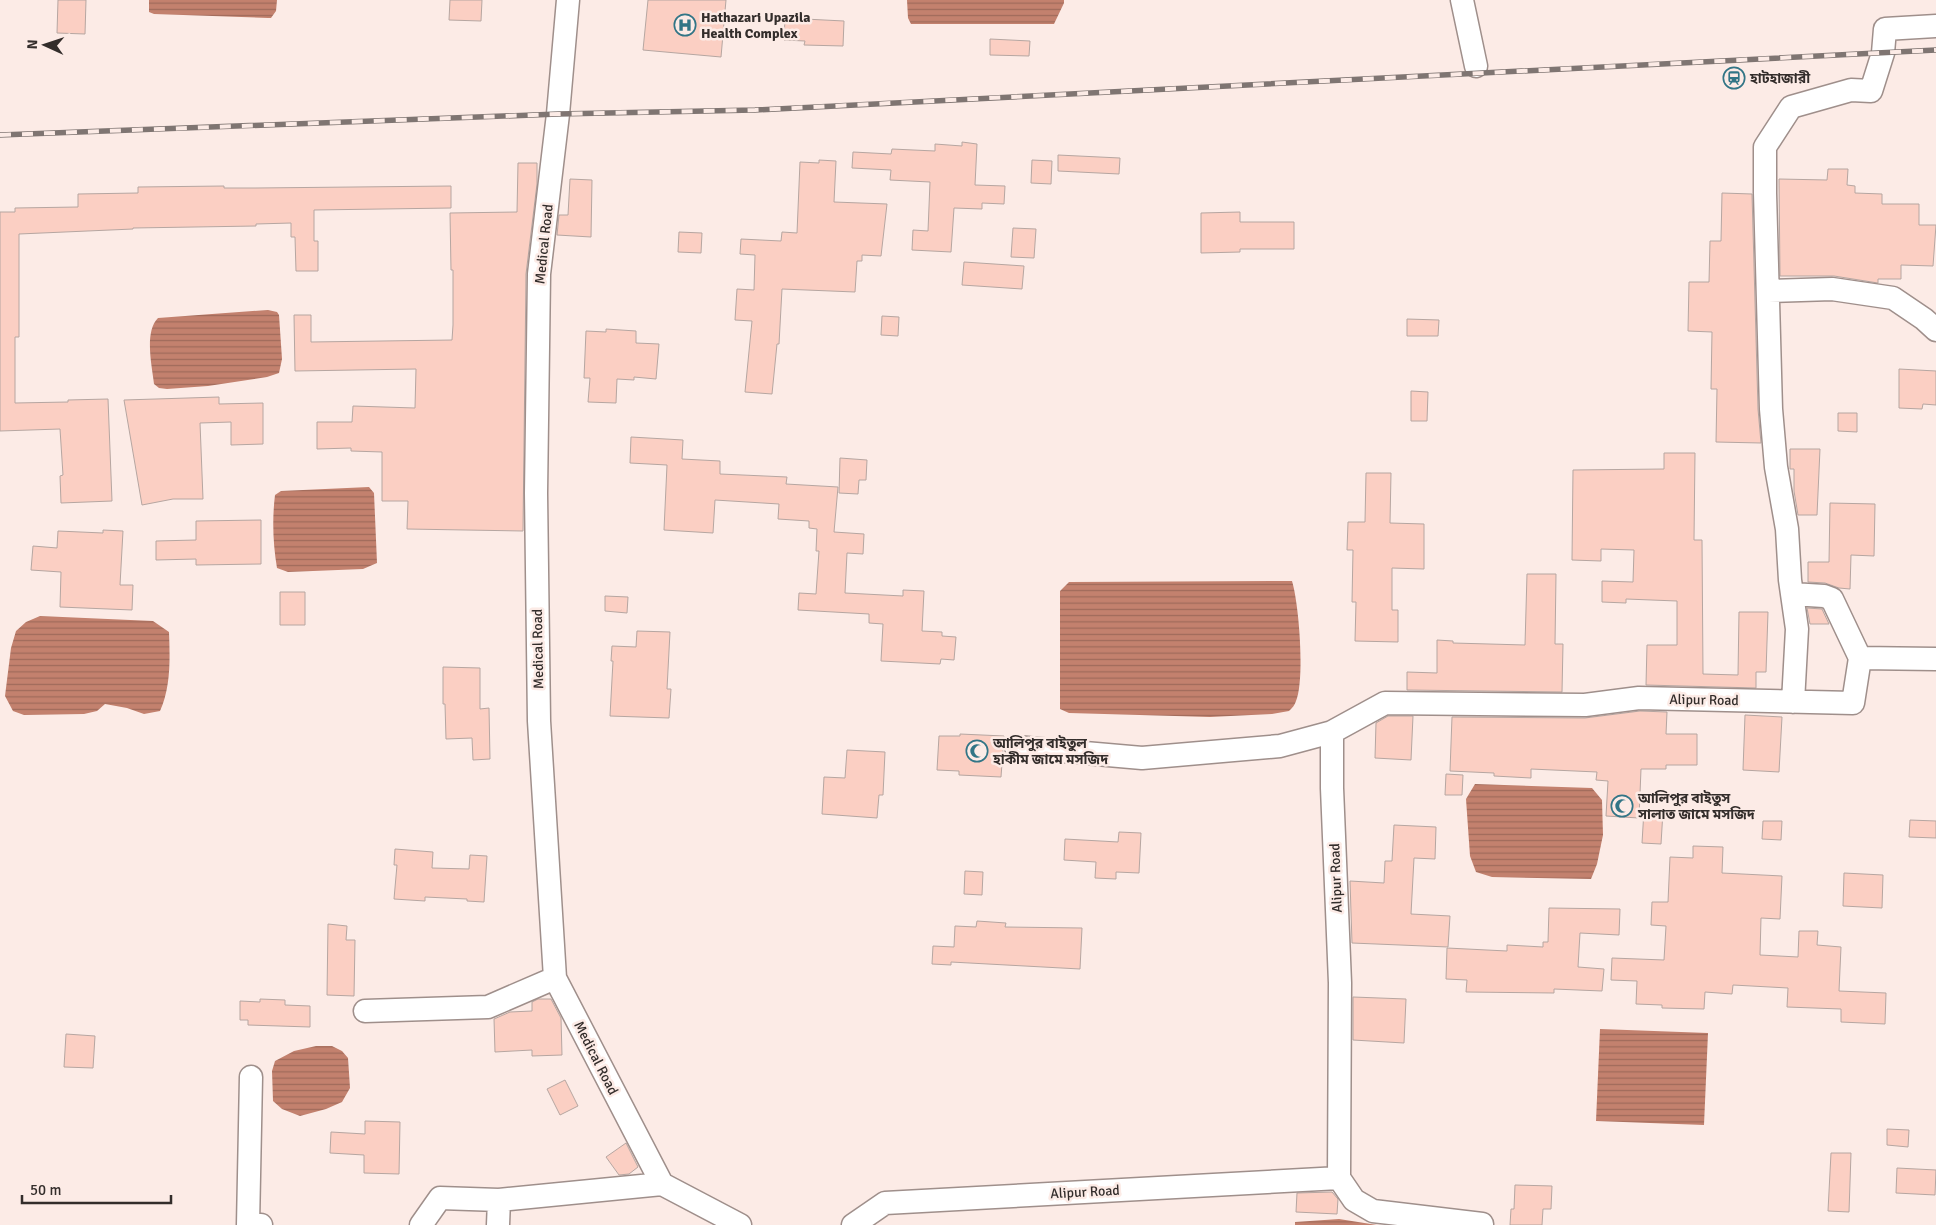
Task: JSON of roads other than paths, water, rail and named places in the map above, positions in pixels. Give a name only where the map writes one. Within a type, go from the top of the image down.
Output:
[{"type":"street","name":"Medical Road","points":[[568,0],[558,114],[540,274],[536,473],[539,721],[555,978],[662,1184]]},
{"type":"street","points":[[1462,0],[1476,66]]},
{"type":"street","points":[[1793,702],[1797,629],[1787,529],[1776,467],[1771,409],[1765,147],[1792,107],[1851,90],[1872,91],[1883,53],[1885,29],[1936,26]]},
{"type":"street","points":[[1768,291],[1832,289],[1893,298],[1924,319],[1936,330]]},
{"type":"street","points":[[1792,594],[1824,596],[1832,599],[1860,658],[1936,660]]},
{"type":"street","name":"Alipur Road","points":[[853,1225],[885,1203],[1340,1178],[1340,983],[1332,788],[1332,732],[1384,704],[1585,705],[1639,698],[1853,703],[1860,658]]},
{"type":"street","points":[[1016,747],[1142,758],[1280,746],[1332,732]]},
{"type":"street","points":[[365,1011],[488,1007],[555,978]]},
{"type":"street","points":[[251,1077],[248,1225],[261,1225]]},
{"type":"street","points":[[1340,1178],[1354,1200],[1373,1210],[1482,1224]]},
{"type":"street","points":[[421,1225],[440,1198],[499,1200],[662,1184],[740,1225]]},
{"type":"street","points":[[498,1225],[499,1200]]},
{"type":"railway","points":[[0,135],[558,114],[755,110],[1936,50]]},
{"type":"place","name":"Hathazari Upazila Health Complex","points":[[685,25]]},
{"type":"place","name":"হাটহাজারী","points":[[1734,78]]},
{"type":"place","name":"আলিপুর বাইতুল হাকীম জামে মসজিদ","points":[[977,751]]},
{"type":"place","name":"আলিপুর বাইতুস সালাত জামে মসজিদ","points":[[1622,806]]}]
